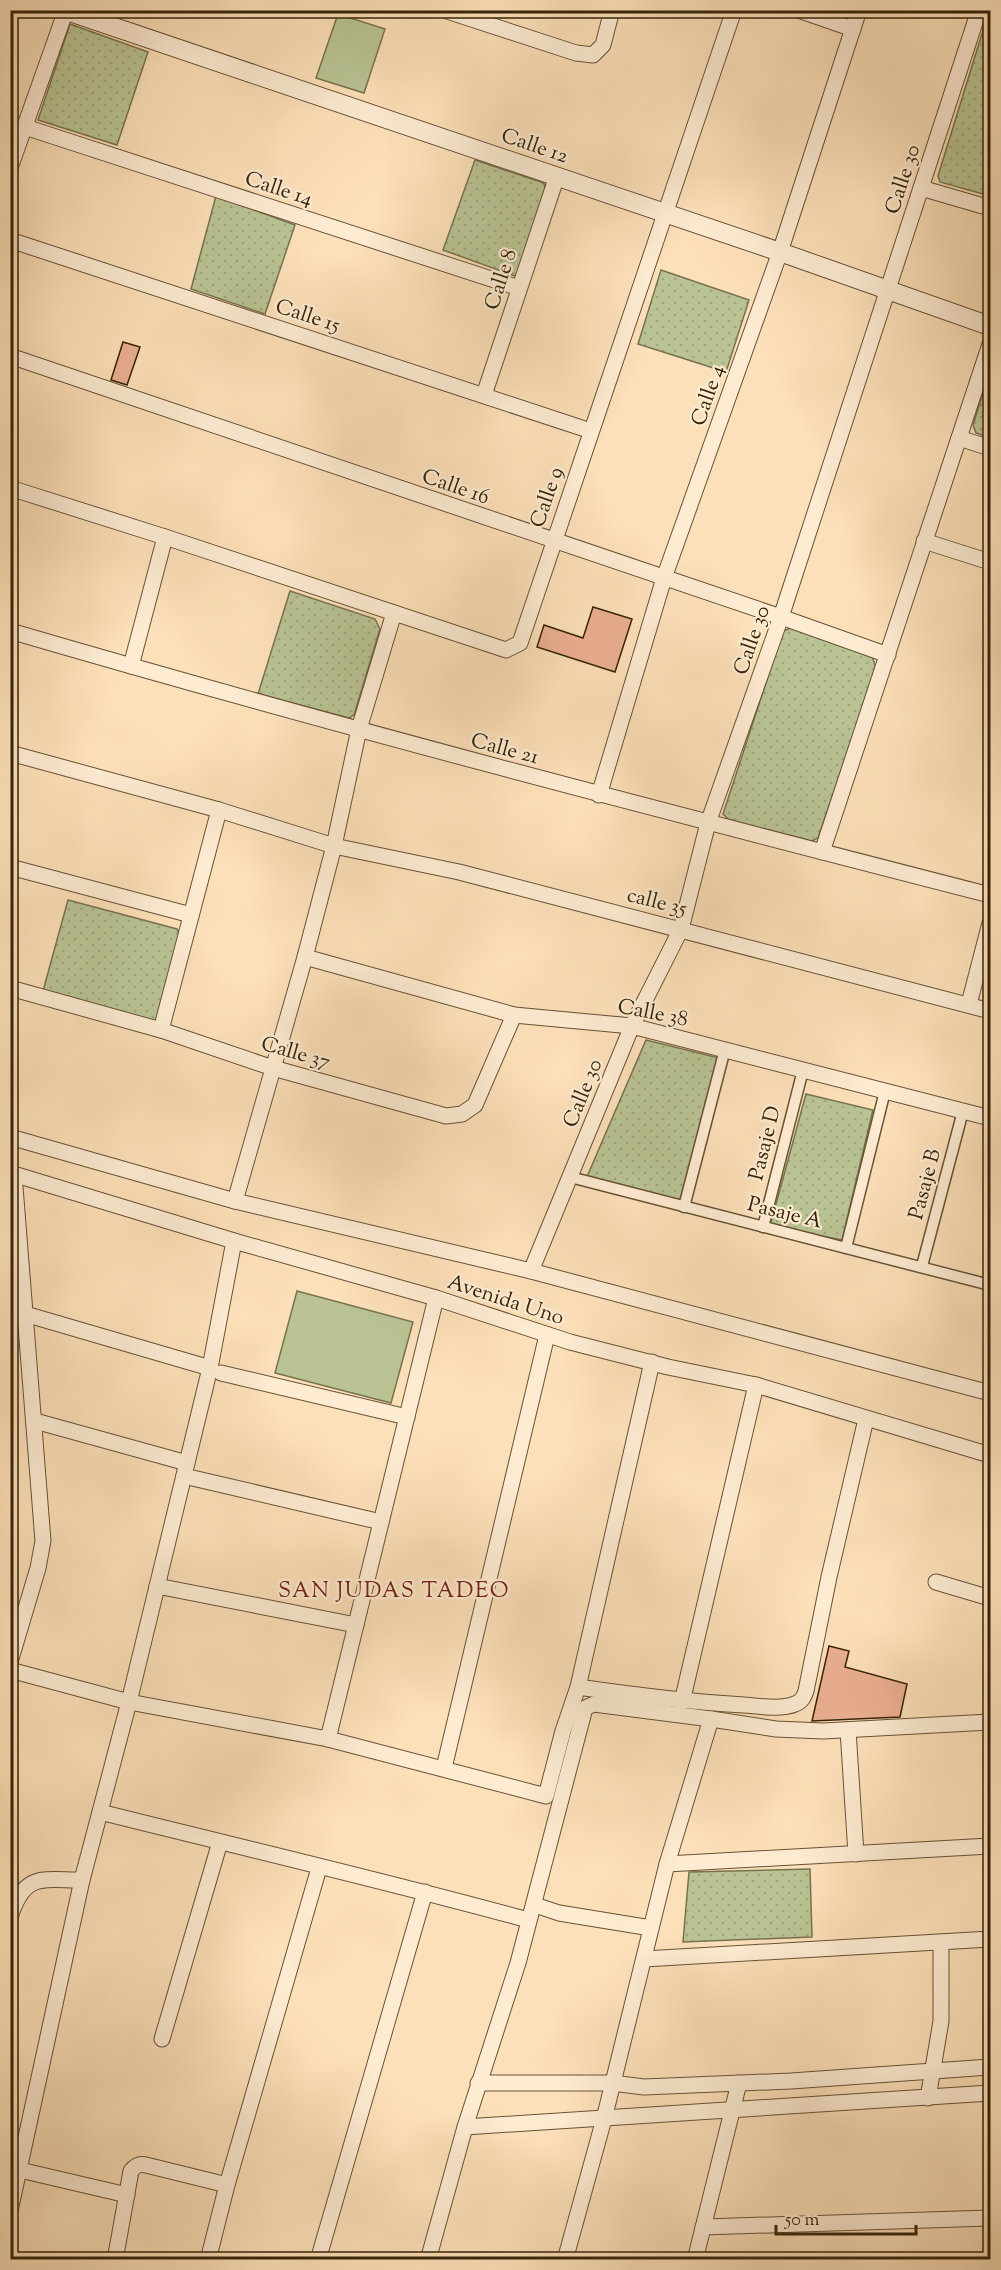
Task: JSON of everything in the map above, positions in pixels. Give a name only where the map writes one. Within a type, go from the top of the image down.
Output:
[{"type":"street","points":[[444,10],[576,53],[592,55],[603,45],[612,10]]},
{"type":"street","name":"Calle 9","points":[[10,489],[165,537],[506,650],[520,643],[734,10]]},
{"type":"street","points":[[798,10],[853,29]]},
{"type":"street","name":"Calle 4","points":[[599,795],[664,578],[780,252],[859,10]]},
{"type":"street","name":"Calle 30","points":[[531,1271],[632,1026],[681,929],[708,823],[781,617],[979,10]]},
{"type":"street","points":[[10,168],[65,11]]},
{"type":"street","name":"Calle 12","points":[[65,11],[666,213],[990,326]]},
{"type":"street","name":"Calle 14","points":[[25,127],[519,288]]},
{"type":"street","name":"Calle 8","points":[[484,395],[557,176]]},
{"type":"street","points":[[921,188],[990,208]]},
{"type":"street","name":"Calle 15","points":[[10,240],[591,431]]},
{"type":"street","points":[[822,852],[990,344]]},
{"type":"street","name":"Calle 16","points":[[10,356],[888,655]]},
{"type":"street","points":[[959,438],[990,448]]},
{"type":"street","points":[[131,666],[165,537]]},
{"type":"street","points":[[924,542],[990,562]]},
{"type":"street","points":[[235,1201],[305,957],[334,846],[359,729],[393,613]]},
{"type":"street","name":"Calle 21","points":[[10,630],[131,666],[599,795],[990,895]]},
{"type":"street","name":"calle 35","points":[[10,753],[219,810],[334,846],[459,872],[969,1004]]},
{"type":"street","points":[[161,1030],[219,810]]},
{"type":"street","points":[[10,867],[191,915]]},
{"type":"street","points":[[990,923],[969,1004],[990,1011]]},
{"type":"street","name":"Calle 38","points":[[305,957],[514,1015],[632,1026],[990,1118]]},
{"type":"street","name":"Calle 37","points":[[10,988],[161,1030],[273,1068],[446,1116],[462,1114],[475,1105],[514,1015]]},
{"type":"street","points":[[684,1207],[725,1049]]},
{"type":"street","name":"Pasaje D","points":[[763,1227],[803,1070]]},
{"type":"street","points":[[846,1248],[885,1091]]},
{"type":"street","name":"Pasaje B","points":[[922,1266],[963,1111]]},
{"type":"street","name":"Avenida Uno","points":[[10,1137],[235,1201],[531,1271],[990,1392]]},
{"type":"street","points":[[10,1662],[38,1568],[43,1541],[35,1420],[20,1305],[12,1173]]},
{"type":"street","name":"Avenida Uno","points":[[12,1173],[234,1241],[436,1298],[547,1335],[652,1362],[756,1385],[990,1455]]},
{"type":"street","name":"Pasaje A","points":[[570,1177],[990,1285]]},
{"type":"street","points":[[10,2211],[82,1880],[129,1702],[185,1469],[216,1370],[234,1241]]},
{"type":"street","points":[[328,1739],[436,1298]]},
{"type":"street","points":[[20,1305],[216,1370],[407,1418]]},
{"type":"street","points":[[444,1768],[547,1335]]},
{"type":"street","points":[[10,1670],[129,1702],[328,1739],[546,1796],[563,1731],[578,1687],[652,1362]]},
{"type":"street","points":[[682,1702],[756,1385]]},
{"type":"street","points":[[578,1687],[682,1702],[757,1706],[794,1705],[803,1699],[866,1419]]},
{"type":"street","points":[[35,1420],[185,1469],[381,1522]]},
{"type":"street","points":[[936,1582],[990,1598]]},
{"type":"street","points":[[157,1586],[356,1625]]},
{"type":"street","points":[[428,2259],[465,2127],[535,1905],[585,1708],[594,1704],[776,1729],[848,1730],[990,1722]]},
{"type":"street","points":[[755,1725],[757,1706]]},
{"type":"street","points":[[565,2259],[604,2119],[667,1864],[711,1719]]},
{"type":"street","points":[[848,1730],[856,1854]]},
{"type":"street","points":[[100,1812],[521,1918]]},
{"type":"street","points":[[162,2039],[220,1842]]},
{"type":"street","points":[[667,1864],[990,1846]]},
{"type":"street","points":[[208,2259],[227,2185],[319,1868]]},
{"type":"street","points":[[10,1917],[19,1895],[31,1884],[38,1881],[82,1880]]},
{"type":"street","points":[[318,2259],[425,1892]]},
{"type":"street","points":[[535,1905],[559,1913],[651,1928]]},
{"type":"street","points":[[644,1959],[990,1939]]},
{"type":"street","points":[[928,2098],[934,2071],[940,2020],[941,1942]]},
{"type":"street","points":[[478,2084],[612,2083],[644,2087],[990,2067]]},
{"type":"street","points":[[695,2259],[739,2083]]},
{"type":"street","points":[[465,2127],[990,2093]]},
{"type":"street","points":[[115,2259],[131,2171],[142,2164],[227,2185]]},
{"type":"street","points":[[20,2170],[127,2195]]},
{"type":"street","points":[[704,2227],[990,2218]]},
{"type":"green space","points":[[989,11],[990,196],[940,182],[938,176]]},
{"type":"green space","points":[[338,14],[385,29],[364,93],[316,78]]},
{"type":"green space","points":[[70,24],[148,52],[117,145],[38,120]]},
{"type":"green space","points":[[475,160],[544,183],[546,192],[515,276],[443,250]]},
{"type":"green space","points":[[216,196],[295,225],[265,314],[191,289]]},
{"type":"green space","points":[[661,270],[749,300],[726,372],[638,344]]},
{"type":"green space","points":[[990,371],[990,438],[976,433],[973,425]]},
{"type":"green space","points":[[290,591],[375,619],[380,629],[354,715],[349,718],[258,694]]},
{"type":"green space","points":[[791,628],[872,656],[876,668],[818,838],[810,842],[728,819],[723,814],[783,631]]},
{"type":"green space","points":[[68,900],[177,929],[182,939],[161,1018],[154,1022],[43,991]]},
{"type":"green space","points":[[646,1040],[719,1058],[680,1200],[586,1179]]},
{"type":"green space","points":[[806,1094],[873,1110],[842,1240],[770,1226]]},
{"type":"green space","points":[[297,1291],[413,1322],[391,1403],[275,1373]]},
{"type":"green space","points":[[810,1869],[812,1937],[683,1942],[689,1872]]},
{"type":"building","points":[[123,342],[140,347],[127,385],[111,380]]},
{"type":"building","points":[[593,607],[632,619],[615,672],[537,647],[544,625],[583,638]]},
{"type":"building","points":[[829,1646],[849,1651],[845,1667],[907,1684],[900,1717],[812,1721]]},
{"type":"district","name":"SAN JUDAS TADEO","points":[[394,1589]]}]
